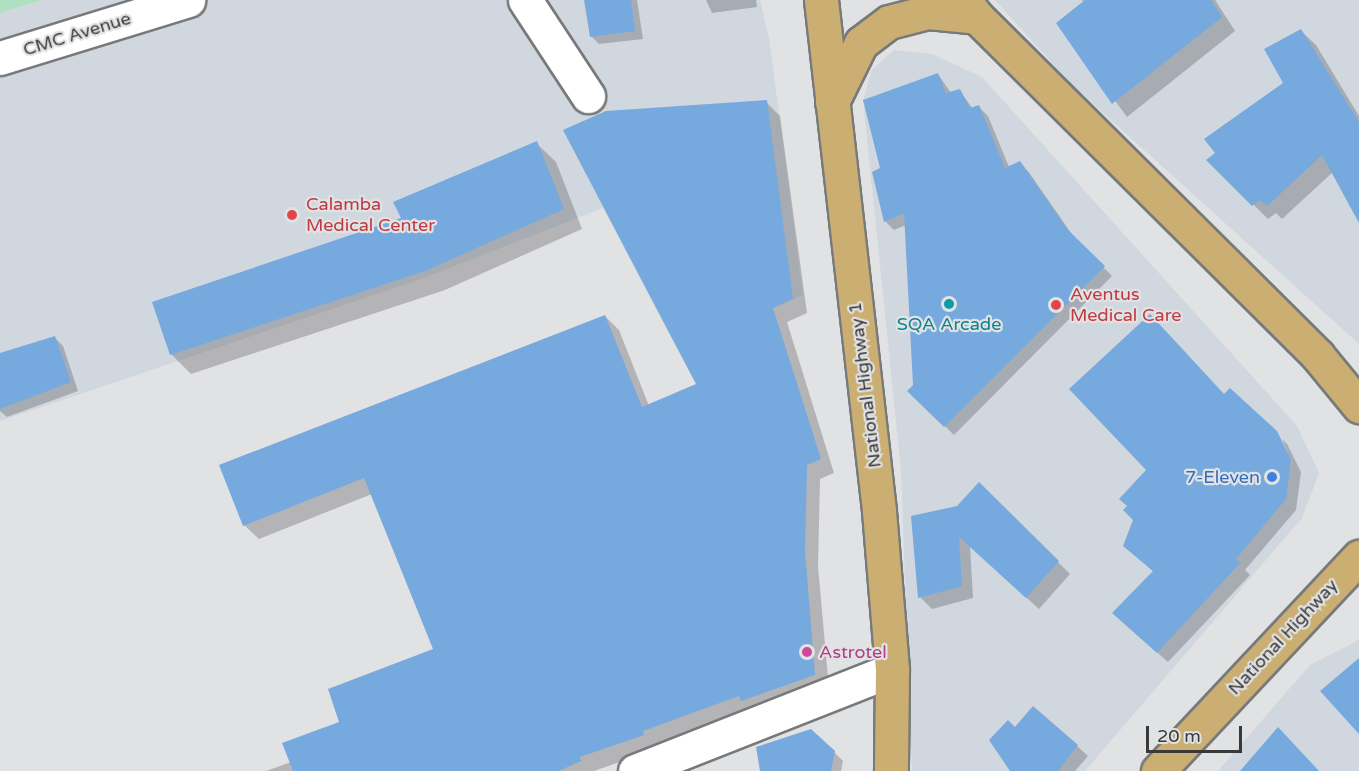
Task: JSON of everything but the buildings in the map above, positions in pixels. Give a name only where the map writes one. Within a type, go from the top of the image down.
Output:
[{"type":"highway","name":"National Highway 1","points":[[821,0],[879,511],[892,670],[891,771]]},
{"type":"highway","points":[[832,102],[861,43],[889,22],[928,12],[971,8],[1318,356],[1359,406]]},
{"type":"highway","points":[[1318,356],[1359,379]]},
{"type":"highway","name":"National Highway","points":[[1158,771],[1359,557]]},
{"type":"street","name":"CMC Avenue","points":[[0,58],[188,0]]},
{"type":"street","points":[[525,0],[588,96]]},
{"type":"street","points":[[635,771],[892,670]]},
{"type":"shaded area","name":"Calamba Medical Center","points":[[42,0],[760,0],[769,38],[803,295],[677,349],[603,208],[421,279],[0,421],[0,13]]},
{"type":"shaded area","points":[[995,0],[1359,0],[1359,344],[1072,85]]},
{"type":"shaded area","points":[[894,50],[932,54],[982,77],[1297,426],[1319,473],[1302,518],[1085,771],[912,771],[901,470],[863,100],[872,70]]},
{"type":"shaded area","points":[[1359,640],[1359,771],[1218,771],[1310,665]]},
{"type":"green space","points":[[0,0],[42,0],[0,13]]},
{"type":"place","name":"Calamba Medical Center","points":[[292,215]]},
{"type":"place","name":"SQA Arcade","points":[[949,304]]},
{"type":"place","name":"Aventus Medical Care","points":[[1056,305]]},
{"type":"place","name":"7-Eleven","points":[[1272,477]]},
{"type":"place","name":"Astrotel","points":[[807,652]]}]
